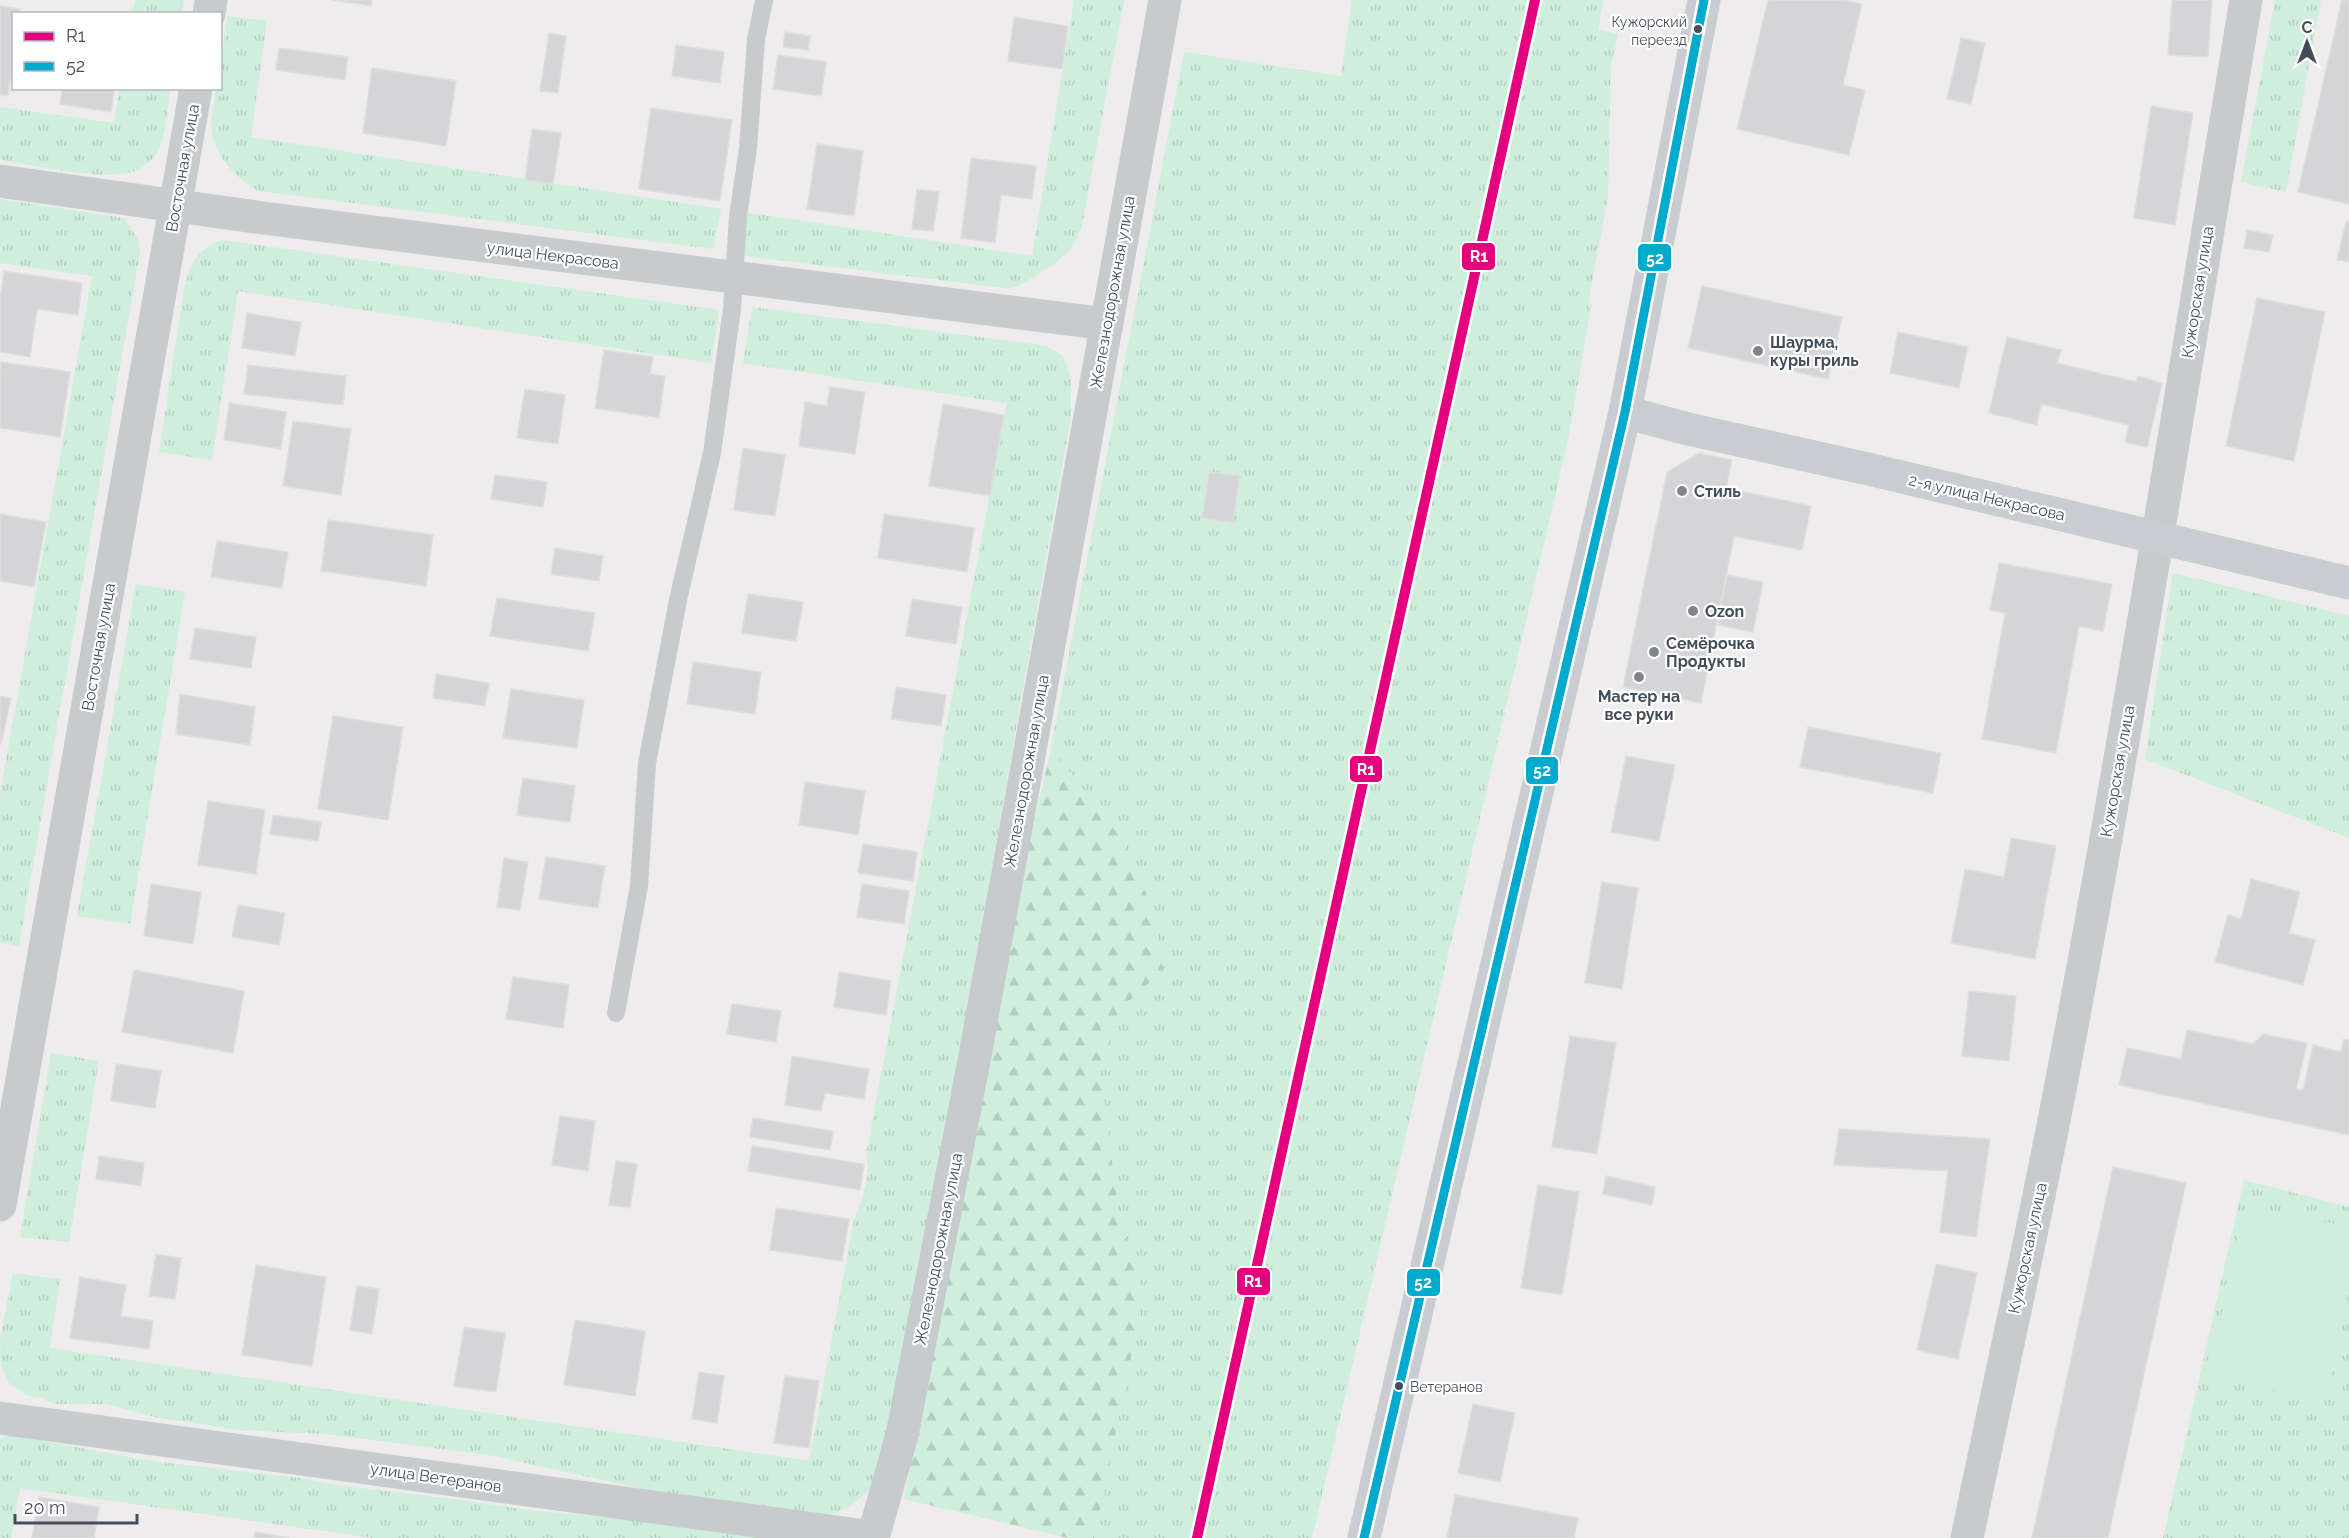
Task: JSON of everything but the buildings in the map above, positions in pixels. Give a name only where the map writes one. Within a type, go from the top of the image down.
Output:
[{"type":"main road","points":[[1364,1538],[1625,412],[1704,0]]},
{"type":"main road","name":"2-я улица Некрасова","points":[[1625,412],[1688,429],[1868,469],[2349,583]]},
{"type":"street","name":"Железнодорожная улица","points":[[873,1538],[902,1436],[974,1061],[1165,0]]},
{"type":"street","name":"Кужорская улица","points":[[1967,1538],[2058,1101],[2151,582],[2246,0]]},
{"type":"street","name":"Восточная улица","points":[[0,1205],[196,90]]},
{"type":"street","name":"улица Некрасова","points":[[0,181],[176,206],[1107,324]]},
{"type":"street","name":"улица Ветеранов","points":[[0,1418],[873,1538]]},
{"type":"lane","points":[[616,1012],[639,886],[647,763],[678,600],[712,453],[732,309],[738,217],[748,148],[756,40],[764,0]]},
{"type":"green space","points":[[135,0],[184,0],[182,12],[132,12]]},
{"type":"green space","points":[[1074,0],[1124,0],[1082,226],[1071,248],[1052,266],[1011,289],[739,255],[744,212],[1032,256]]},
{"type":"green space","points":[[1352,0],[1604,0],[1598,30],[1618,34],[1611,64],[1608,197],[1589,297],[1591,308],[1567,445],[1312,1538],[1094,1538],[1136,1333],[1141,1286],[1118,1207],[1100,1070],[1118,1011],[1163,970],[1120,837],[1051,748],[1184,52],[1341,76]]},
{"type":"green space","points":[[2275,0],[2321,0],[2286,192],[2241,182]]},
{"type":"green space","points":[[227,16],[267,21],[251,137],[721,209],[713,249],[259,191],[232,171],[219,153],[212,132],[211,117],[216,90],[222,90],[222,53]]},
{"type":"green space","points":[[120,90],[170,90],[166,123],[159,149],[150,161],[128,173],[100,175],[0,160],[0,107],[114,123]]},
{"type":"green space","points":[[0,199],[124,218],[138,239],[140,252],[19,946],[0,942],[0,795],[92,276],[0,263]]},
{"type":"green space","points":[[222,240],[719,310],[711,363],[238,291],[212,460],[159,452],[184,290],[192,265],[200,253]]},
{"type":"green space","points":[[752,307],[1047,346],[1064,357],[1071,379],[1071,416],[892,1435],[871,1489],[848,1508],[830,1515],[679,1497],[495,1456],[326,1434],[238,1430],[155,1417],[106,1404],[53,1404],[42,1398],[26,1395],[9,1383],[1,1365],[0,1339],[13,1273],[60,1279],[50,1348],[809,1461],[854,1220],[867,1180],[866,1155],[1007,403],[743,363]]},
{"type":"green space","points":[[2173,573],[2349,616],[2349,838],[2145,759]]},
{"type":"green space","points":[[136,584],[185,592],[130,924],[77,916]]},
{"type":"green space","points":[[1051,748],[1120,837],[1150,903],[1163,970],[1118,1011],[1100,1070],[1118,1207],[1141,1286],[1136,1333],[1094,1538],[1068,1538],[904,1499],[1030,839]]},
{"type":"green space","points":[[51,1053],[99,1061],[69,1242],[20,1237]]},
{"type":"green space","points":[[2244,1180],[2349,1207],[2349,1538],[2163,1538]]},
{"type":"green space","points":[[2245,1205],[2349,1227],[2349,1289],[2325,1401],[2208,1376]]},
{"type":"green space","points":[[11,1435],[151,1461],[300,1478],[343,1486],[529,1510],[627,1519],[711,1532],[790,1538],[373,1538],[20,1488],[11,1538],[0,1538],[0,1439]]},
{"type":"transit line","name":"R1","points":[[1197,1538],[1535,0]]},
{"type":"transit line","name":"52","points":[[1364,1538],[1625,412],[1704,0]]},
{"type":"place","name":"Кужорский переезд","points":[[1698,29]]},
{"type":"place","name":"Шаурма, куры гриль","points":[[1758,351]]},
{"type":"place","name":"Стиль","points":[[1682,491]]},
{"type":"place","name":"Ozon","points":[[1693,611]]},
{"type":"place","name":"Семёрочка Продукты","points":[[1654,652]]},
{"type":"place","name":"Мастер на все руки","points":[[1639,677]]},
{"type":"place","name":"Ветеранов","points":[[1399,1386]]}]
